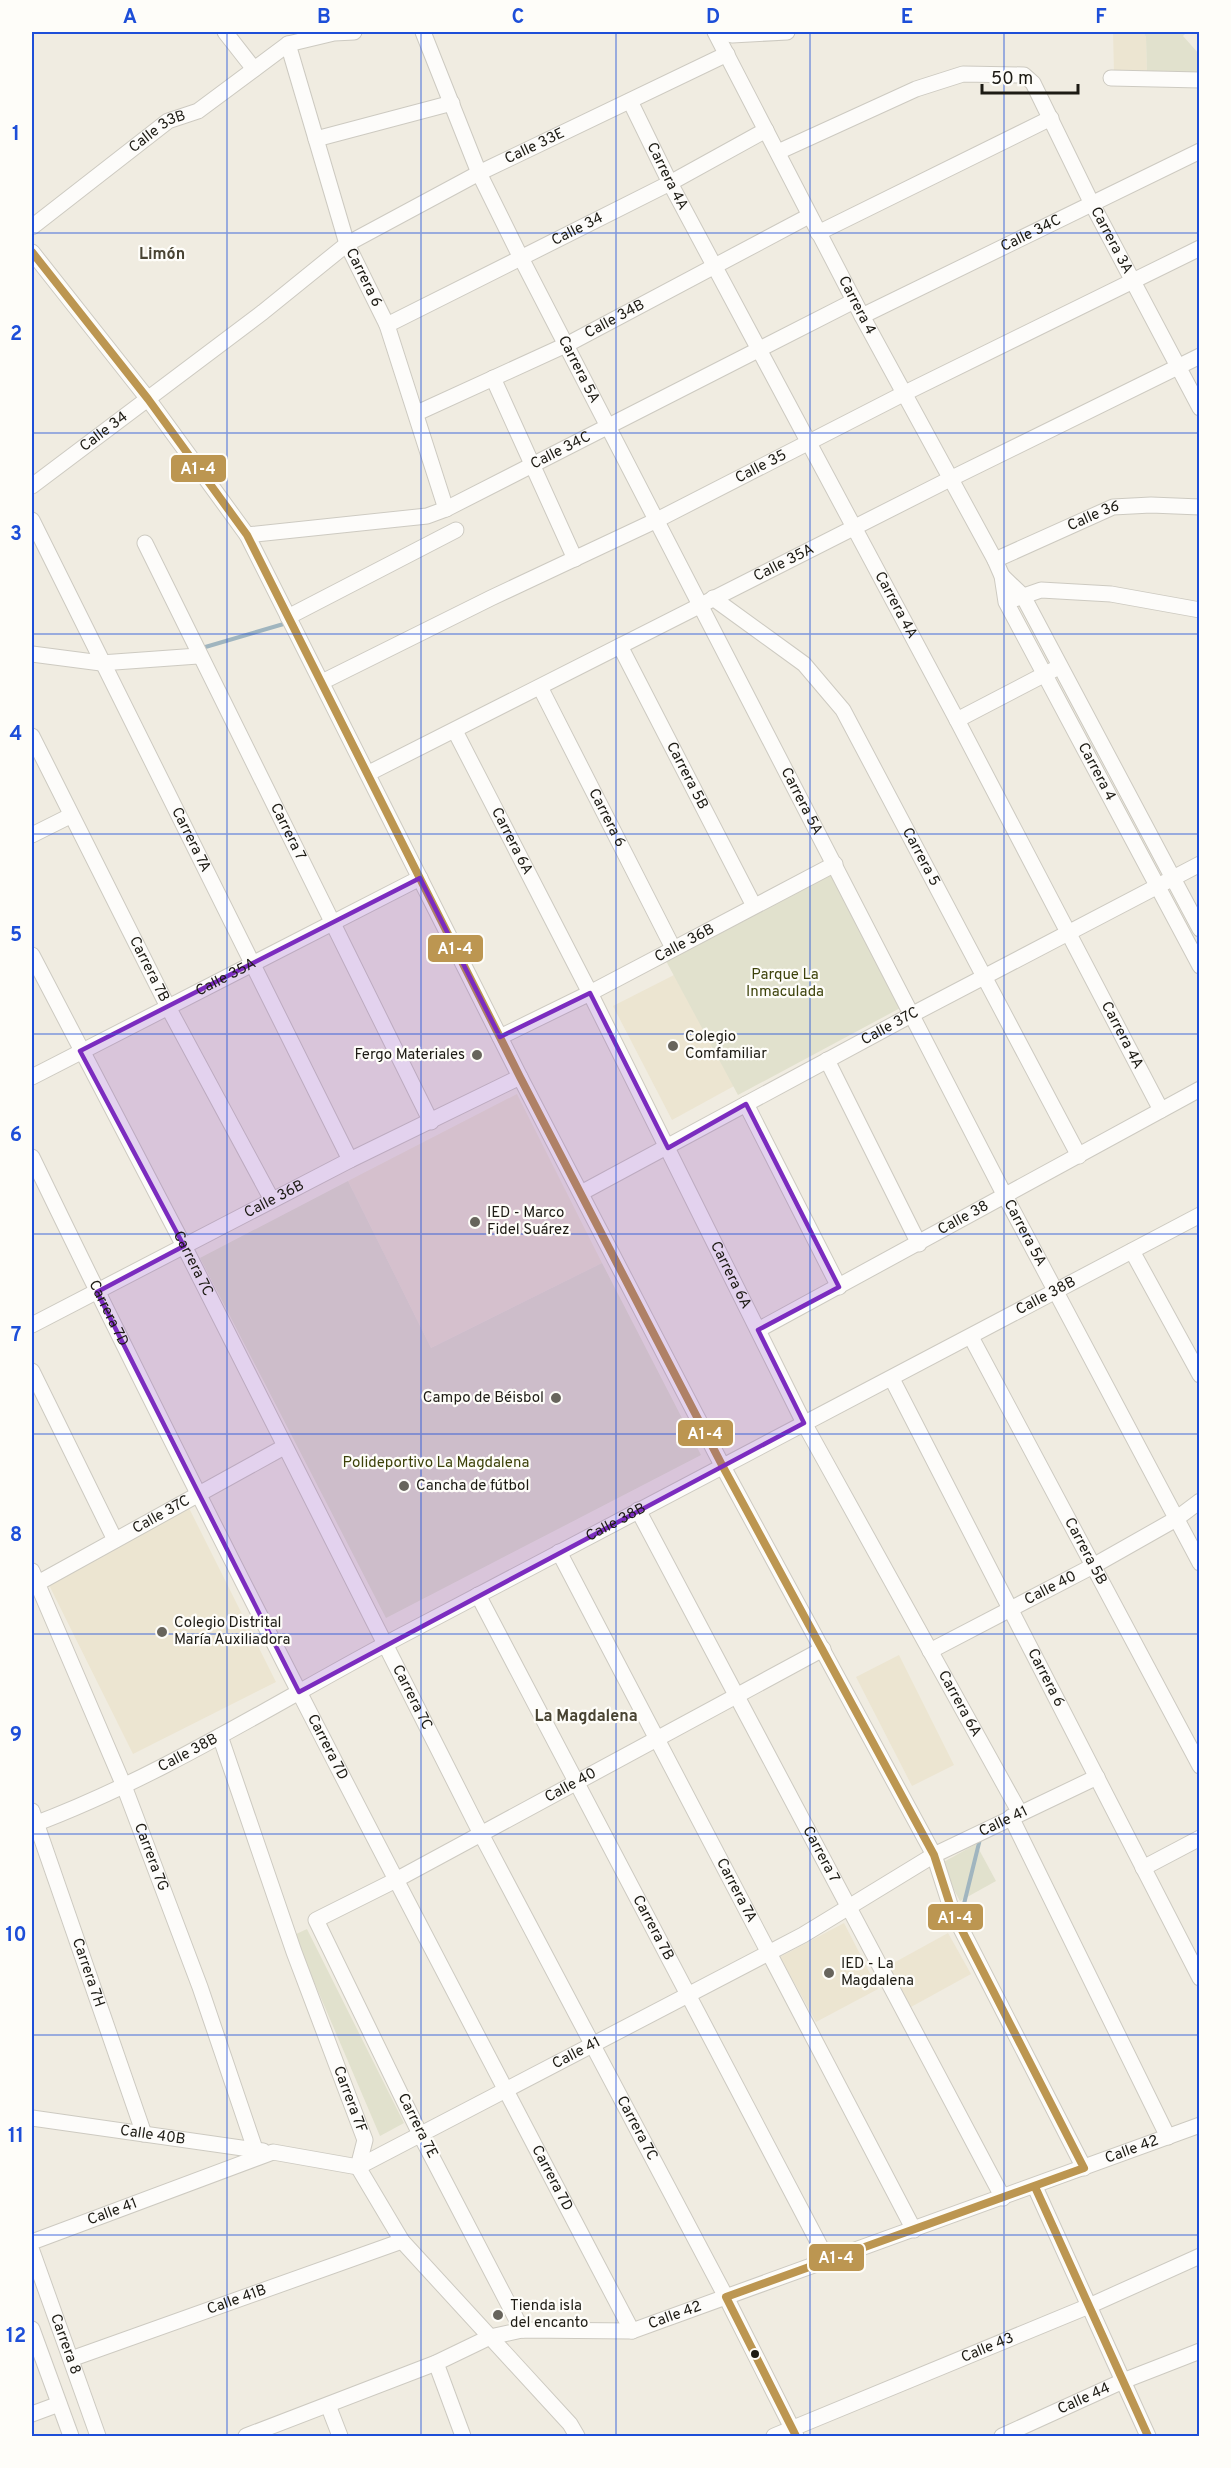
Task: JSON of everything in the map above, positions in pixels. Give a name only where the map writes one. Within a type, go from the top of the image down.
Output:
[{"type":"street","points":[[225,32],[254,69]]},
{"type":"street","points":[[288,44],[334,33],[354,32]]},
{"type":"street","name":"Carrera 5A","points":[[423,32],[480,173],[520,256],[568,344],[657,520],[707,601],[835,864],[1004,1194],[1200,1563]]},
{"type":"street","points":[[716,32],[732,35],[785,32]]},
{"type":"street","name":"Carrera 4","points":[[716,32],[854,302],[995,560],[1002,576],[1006,602],[1200,966]]},
{"type":"street","name":"Calle 33B","points":[[32,227],[168,121],[198,111],[288,44]]},
{"type":"street","name":"Carrera 6","points":[[288,44],[346,244],[387,325],[446,509]]},
{"type":"street","name":"Calle 33E","points":[[346,244],[480,173],[727,54]]},
{"type":"street","name":"Carrera 3A","points":[[778,152],[916,89],[963,74],[1024,75],[1033,83],[1091,202],[1200,408]]},
{"type":"street","points":[[1111,78],[1200,80]]},
{"type":"street","name":"Carrera 4A","points":[[630,101],[670,183],[716,265],[957,720],[1161,1110]]},
{"type":"street","points":[[316,140],[452,103]]},
{"type":"street","points":[[818,233],[1051,118]]},
{"type":"street","name":"Calle 34","points":[[387,325],[520,256],[670,183],[766,130]]},
{"type":"street","name":"Calle 34C","points":[[862,316],[1091,202],[1200,151]]},
{"type":"street","name":"Calle 34B","points":[[417,413],[568,344],[809,216]]},
{"type":"street","name":"Calle 34","points":[[32,486],[272,305],[346,244]]},
{"type":"street","name":"Calle 35","points":[[322,682],[657,520],[809,441],[1134,283],[1200,248]]},
{"type":"street","points":[[32,252],[148,399],[247,535],[369,773],[520,1077],[722,1465],[934,1855],[951,1911],[1084,2168]]},
{"type":"street","name":"Calle 34C","points":[[247,535],[427,516],[446,509],[854,302]]},
{"type":"street","name":"Calle 35A","points":[[369,773],[950,479],[1200,356]]},
{"type":"street","points":[[493,378],[575,559]]},
{"type":"street","name":"Calle 36","points":[[995,560],[1113,507],[1151,505],[1200,507]]},
{"type":"street","name":"Carrera 7A","points":[[32,520],[101,663],[351,1160]]},
{"type":"street","points":[[288,617],[456,530]]},
{"type":"street","name":"Carrera 7","points":[[145,543],[198,656],[430,1122]]},
{"type":"street","name":"Carrera 4","points":[[1002,576],[1023,596],[1200,929]]},
{"type":"street","points":[[1006,602],[1041,590],[1111,594],[1198,613]]},
{"type":"street","name":"Carrera 5","points":[[707,601],[804,664],[843,710],[1079,1156]]},
{"type":"street","name":"Carrera 5B","points":[[620,645],[753,904]]},
{"type":"street","points":[[32,654],[101,663],[198,656]]},
{"type":"street","points":[[957,720],[1060,667]]},
{"type":"street","name":"Carrera 6","points":[[540,687],[673,948]]},
{"type":"street","name":"Carrera 6A","points":[[455,731],[590,993],[804,1423],[930,1651],[1016,1815],[1168,2137]]},
{"type":"street","name":"Carrera 7B","points":[[32,736],[70,816],[168,1007],[272,1200]]},
{"type":"street","points":[[32,835],[70,816]]},
{"type":"street","name":"Calle 36B","points":[[500,1036],[590,993],[753,904],[835,864]]},
{"type":"street","name":"Calle 37C","points":[[581,1193],[913,1014],[1070,934],[1200,864]]},
{"type":"street","name":"Calle 35A","points":[[32,1077],[420,878]]},
{"type":"street","name":"Carrera 7C","points":[[32,955],[80,1051],[184,1246],[480,1832],[726,2297],[794,2433]]},
{"type":"street","points":[[827,1060],[919,1244]]},
{"type":"street","name":"Calle 36B","points":[[32,1325],[272,1200],[520,1077]]},
{"type":"street","name":"Calle 38","points":[[758,1330],[1200,1089]]},
{"type":"street","points":[[746,1104],[839,1287]]},
{"type":"street","name":"Carrera 7D","points":[[32,1157],[197,1495],[394,1881],[632,2331]]},
{"type":"street","name":"Calle 38B","points":[[33,1820],[124,1786],[722,1465],[892,1379],[1200,1215]]},
{"type":"street","points":[[1132,1251],[1200,1375]]},
{"type":"street","name":"Carrera 5B","points":[[971,1337],[1200,1766]]},
{"type":"street","points":[[32,1371],[115,1540]]},
{"type":"street","name":"Carrera 6","points":[[892,1379],[1200,1978]]},
{"type":"street","name":"Calle 37C","points":[[35,1577],[115,1540],[285,1448]]},
{"type":"street","name":"Calle 40","points":[[930,1651],[1176,1520],[1200,1501]]},
{"type":"street","name":"Carrera 7","points":[[638,1510],[1003,2198]]},
{"type":"street","name":"Carrera 7A","points":[[559,1552],[914,2230]]},
{"type":"street","name":"Carrera 7G","points":[[35,1577],[124,1786],[200,1987],[255,2149]]},
{"type":"street","name":"Carrera 7B","points":[[478,1595],[828,2261]]},
{"type":"street","name":"Calle 40","points":[[316,1920],[394,1881],[575,1780],[823,1648]]},
{"type":"street","name":"Carrera 7F","points":[[220,1736],[294,1952],[366,2140],[358,2167]]},
{"type":"street","name":"Calle 41","points":[[358,2167],[769,1952],[934,1855],[1097,1777]]},
{"type":"street","name":"Carrera 7H","points":[[33,1820],[144,2134]]},
{"type":"street","points":[[1143,1868],[1200,1838]]},
{"type":"street","name":"Carrera 7E","points":[[316,1920],[420,2134],[522,2330]]},
{"type":"street","name":"Calle 40B","points":[[32,2118],[273,2152]]},
{"type":"street","name":"Calle 42","points":[[246,2436],[436,2363],[490,2337],[522,2330],[632,2331],[1035,2187],[1200,2125]]},
{"type":"street","points":[[273,2152],[358,2167],[402,2241],[570,2424],[577,2436]]},
{"type":"street","name":"Calle 41","points":[[32,2242],[273,2152]]},
{"type":"street","points":[[1035,2187],[1148,2436]]},
{"type":"street","name":"Calle 41B","points":[[71,2359],[402,2241]]},
{"type":"street","name":"Carrera 8","points":[[32,2251],[98,2436]]},
{"type":"street","name":"Calle 43","points":[[774,2436],[794,2433],[1200,2256]]},
{"type":"street","name":"Carrera 8","points":[[32,2329],[71,2436]]},
{"type":"street","name":"Calle 44","points":[[1002,2436],[1123,2381],[1200,2351]]},
{"type":"street","points":[[436,2363],[463,2436]]},
{"type":"street","points":[[32,2415],[59,2404]]},
{"type":"street","points":[[328,2405],[340,2436]]},
{"type":"highlighted area","points":[[420,878],[500,1037],[590,993],[668,1148],[746,1104],[839,1287],[758,1330],[804,1423],[299,1692],[97,1292],[184,1246],[80,1051]]},
{"type":"shaded area","points":[[1113,32],[1143,32],[1146,37],[1147,73],[1114,73]]},
{"type":"shaded area","name":"Colegio Comfamiliar","points":[[674,975],[734,1086],[672,1120],[613,1006]]},
{"type":"shaded area","name":"IED - Marco Fidel Suárez","points":[[517,1094],[602,1263],[431,1348],[348,1181]]},
{"type":"shaded area","name":"Colegio Distrital María Auxiliadora","points":[[189,1508],[276,1682],[133,1754],[48,1583]]},
{"type":"shaded area","points":[[899,1655],[954,1765],[912,1786],[856,1677]]},
{"type":"shaded area","name":"IED - La Magdalena","points":[[844,1923],[878,1989],[816,2022],[780,1957]]},
{"type":"shaded area","points":[[948,1933],[971,1974],[911,2007],[888,1966]]},
{"type":"green space","points":[[1143,32],[1187,32],[1183,36],[1199,54],[1199,73],[1147,73],[1146,37]]},
{"type":"green space","name":"Parque La Inmaculada","points":[[832,871],[904,1006],[738,1095],[666,961]]},
{"type":"green space","name":"Polideportivo La Magdalena","points":[[348,1181],[431,1348],[602,1263],[701,1455],[386,1618],[200,1258]]},
{"type":"green space","points":[[976,1844],[996,1881],[960,1901],[940,1864]]},
{"type":"green space","points":[[307,1929],[404,2123],[380,2136],[294,1935]]},
{"type":"waterway","points":[[202,648],[287,623]]},
{"type":"waterway","points":[[961,1916],[980,1839]]},
{"type":"transit line","name":"A1-4","points":[[32,252],[148,399],[247,535],[520,1077],[722,1465],[934,1855],[952,1911],[1084,2168],[726,2297],[796,2436]]},
{"type":"transit line","name":"A1-4","points":[[1035,2187],[1148,2436]]},
{"type":"place","name":"Colegio Comfamiliar","points":[[673,1046]]},
{"type":"place","name":"Fergo Materiales","points":[[477,1055]]},
{"type":"place","name":"IED - Marco Fidel Suárez","points":[[475,1222]]},
{"type":"place","name":"Campo de Béisbol","points":[[556,1398]]},
{"type":"place","name":"Cancha de fútbol","points":[[404,1486]]},
{"type":"place","name":"Colegio Distrital María Auxiliadora","points":[[162,1632]]},
{"type":"place","name":"IED - La Magdalena","points":[[829,1973]]},
{"type":"place","name":"Tienda isla del encanto","points":[[498,2315]]},
{"type":"district","name":"Limón","points":[[162,255]]},
{"type":"district","name":"La Magdalena","points":[[586,1717]]}]
